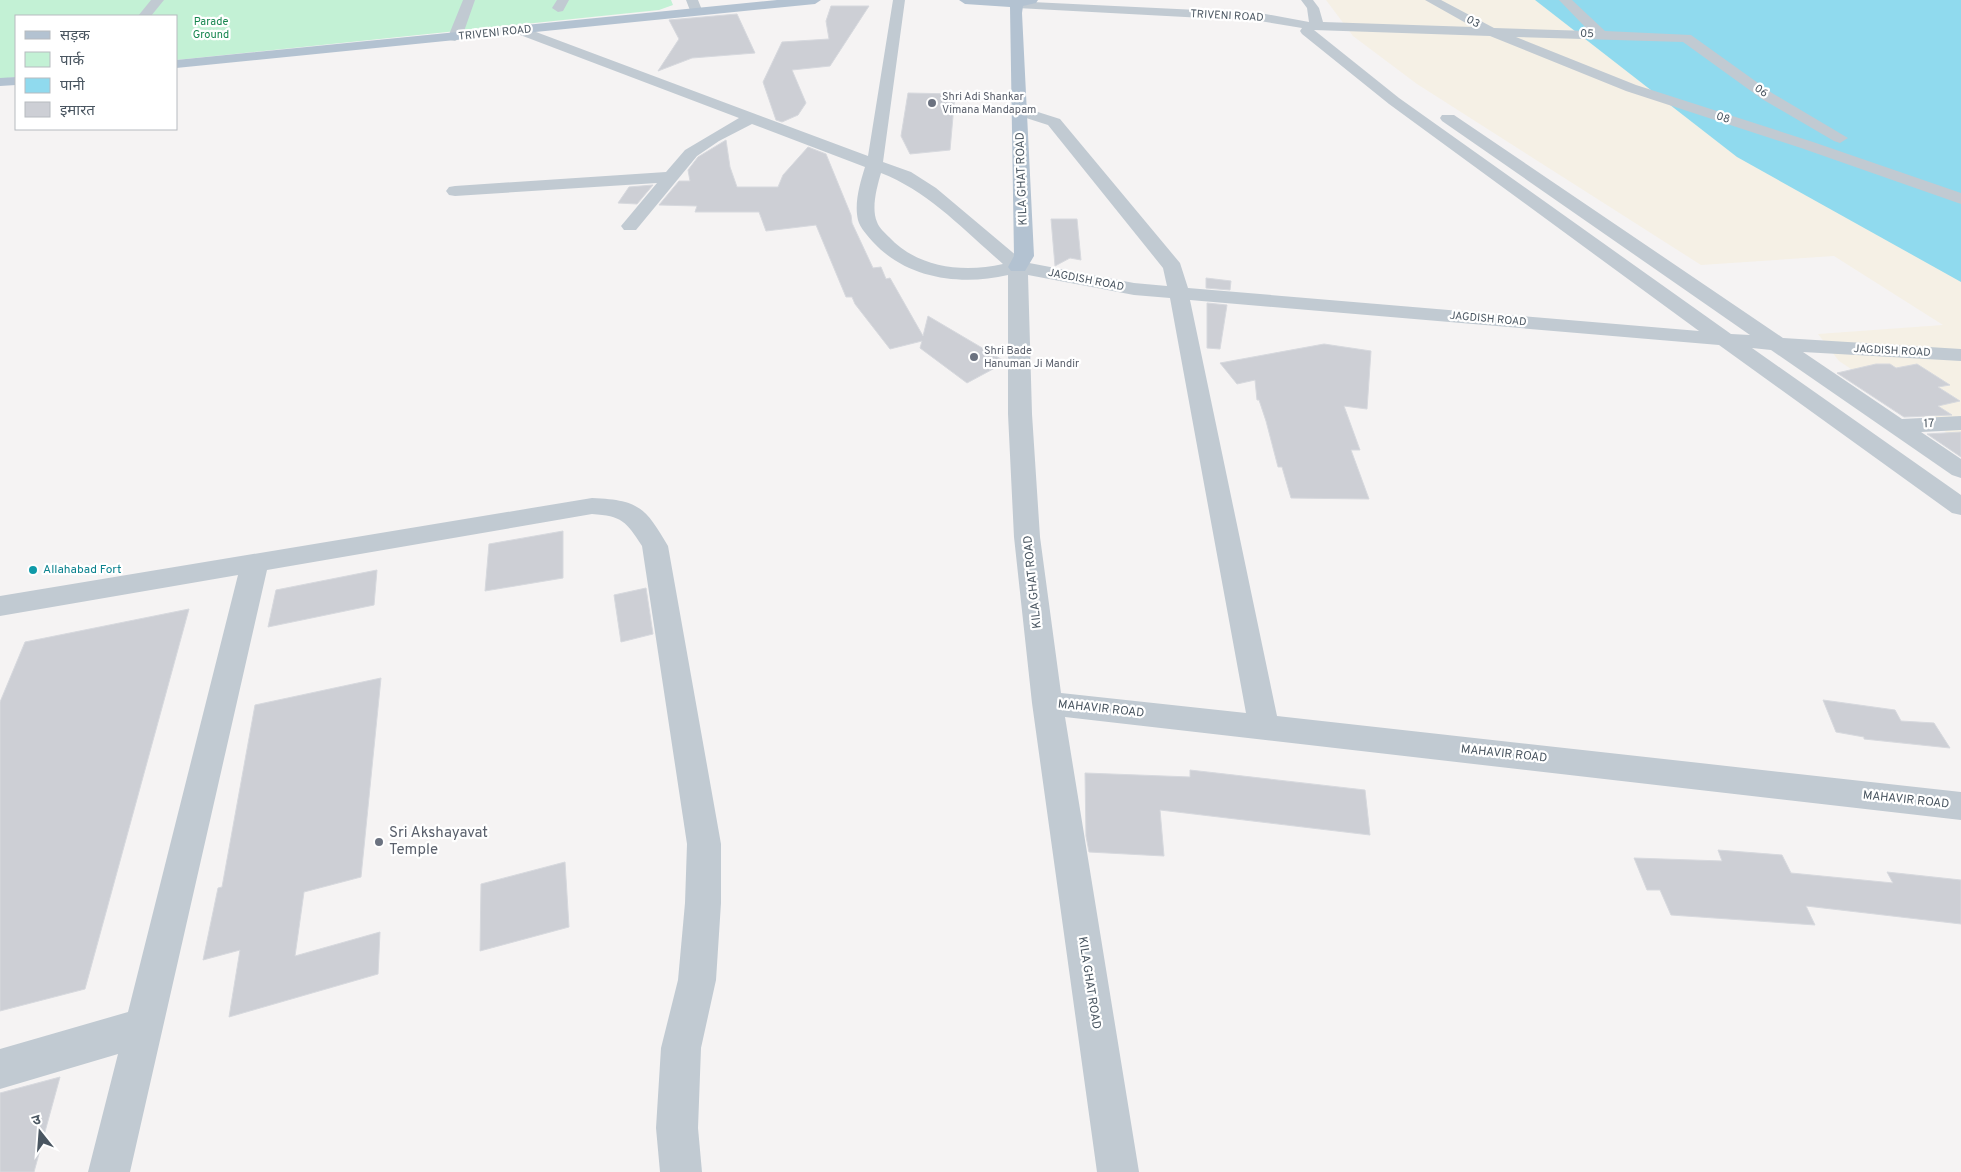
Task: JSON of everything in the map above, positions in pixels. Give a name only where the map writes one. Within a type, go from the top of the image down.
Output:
[{"type":"main road","name":"TRIVENI ROAD","points":[[178,64],[520,30],[694,5],[815,0]]},
{"type":"main road","name":"TRIVENI ROAD","points":[[965,0],[1025,2]]},
{"type":"main road","name":"KILA GHAT ROAD","points":[[1018,267],[1024,256],[1016,13],[1025,2]]},
{"type":"main road","points":[[0,82],[15,81]]},
{"type":"street","points":[[145,15],[158,0]]},
{"type":"street","points":[[455,37],[469,0]]},
{"type":"street","points":[[899,0],[875,163],[868,185],[867,222],[882,242],[899,257],[935,271],[965,274],[1004,271],[1018,267]]},
{"type":"street","points":[[1306,0],[1313,8],[1317,23],[1310,26],[1307,31],[1394,101],[1961,507]]},
{"type":"street","name":"03","points":[[1431,0],[1488,30]]},
{"type":"street","points":[[1565,0],[1601,35]]},
{"type":"street","name":"TRIVENI ROAD","points":[[1025,2],[1260,18],[1292,21],[1310,26],[1488,30]]},
{"type":"street","points":[[1310,26],[1348,46],[1431,106],[1961,470]]},
{"type":"street","points":[[520,30],[875,163],[905,176],[930,192],[1018,267]]},
{"type":"street","name":"05","points":[[1488,30],[1686,38]]},
{"type":"street","name":"08","points":[[1488,30],[1631,88],[1798,142],[1961,199]]},
{"type":"street","name":"06","points":[[1686,38],[1767,96],[1840,138]]},
{"type":"street","points":[[1019,111],[1054,122],[1173,267],[1180,293],[1264,727]]},
{"type":"street","points":[[630,226],[692,153],[713,138],[751,118]]},
{"type":"street","points":[[454,191],[671,177]]},
{"type":"street","name":"JAGDISH ROAD","points":[[1018,267],[1134,289],[1726,340],[1961,355]]},
{"type":"street","name":"KILA GHAT ROAD","points":[[1018,267],[1020,414],[1027,536],[1046,703],[1118,1172]]},
{"type":"street","name":"17","points":[[1896,426],[1961,423]]},
{"type":"street","points":[[0,606],[592,506],[618,507],[635,515],[655,546],[704,844],[703,902],[697,980],[681,1048],[678,1128],[681,1172]]},
{"type":"street","points":[[109,1172],[255,563]]},
{"type":"street","name":"MAHAVIR ROAD","points":[[1046,703],[1961,806]]},
{"type":"street","points":[[0,1069],[144,1027]]},
{"type":"green space","name":"Parade Ground","points":[[0,0],[671,0],[673,5],[659,10],[178,60],[178,15],[15,15],[15,77],[0,79]]},
{"type":"sand","points":[[1326,0],[1818,0],[1961,59],[1961,442],[1839,361],[1818,334],[1943,325],[1834,256],[1701,265],[1417,84],[1353,36]]},
{"type":"water","points":[[1535,0],[1961,0],[1961,282],[1737,157]]},
{"type":"building","points":[[831,6],[869,6],[830,66],[792,70],[806,103],[798,115],[782,122],[776,120],[763,82],[782,42],[829,39],[826,21]]},
{"type":"building","points":[[737,14],[755,53],[692,58],[658,71],[679,39],[669,20]]},
{"type":"building","points":[[908,93],[955,94],[950,150],[910,154],[901,136]]},
{"type":"building","points":[[726,140],[730,167],[737,187],[778,187],[783,175],[808,147],[826,154],[851,215],[852,223],[873,268],[881,267],[886,279],[890,278],[923,336],[928,316],[1006,362],[967,383],[920,348],[922,341],[890,349],[855,304],[852,297],[846,297],[816,225],[766,231],[759,212],[695,212],[697,206],[659,205],[679,181],[690,181],[688,170],[698,157]]},
{"type":"building","points":[[653,185],[637,204],[618,203],[629,187]]},
{"type":"building","points":[[1051,219],[1077,219],[1081,260],[1070,258],[1055,266]]},
{"type":"building","points":[[1206,278],[1231,281],[1230,290],[1206,288]]},
{"type":"building","points":[[1207,303],[1227,305],[1220,349],[1207,348]]},
{"type":"building","points":[[1324,344],[1371,351],[1367,409],[1344,406],[1360,450],[1351,450],[1369,499],[1291,498],[1282,467],[1278,467],[1266,421],[1259,400],[1257,400],[1255,380],[1237,384],[1220,363]]},
{"type":"building","points":[[1876,364],[1890,364],[1896,368],[1917,364],[1950,385],[1938,387],[1960,401],[1938,406],[1952,415],[1904,417],[1837,373]]},
{"type":"building","points":[[1961,432],[1961,457],[1927,434]]},
{"type":"building","points":[[563,531],[563,578],[485,591],[489,544]]},
{"type":"building","points":[[377,570],[374,605],[268,627],[276,590]]},
{"type":"building","points":[[646,588],[653,634],[621,642],[614,595]]},
{"type":"building","points":[[189,609],[85,989],[0,1011],[0,702],[25,642]]},
{"type":"building","points":[[381,678],[361,877],[304,892],[295,956],[380,932],[378,974],[229,1017],[240,950],[203,960],[218,888],[222,887],[255,705]]},
{"type":"building","points":[[1823,700],[1895,710],[1901,721],[1934,723],[1950,748],[1864,739],[1864,737],[1836,732]]},
{"type":"building","points":[[1190,770],[1365,790],[1370,835],[1160,810],[1164,856],[1089,852],[1086,836],[1085,773],[1190,777]]},
{"type":"building","points":[[1718,850],[1782,855],[1791,873],[1893,883],[1887,872],[1961,880],[1961,924],[1806,906],[1815,925],[1671,915],[1660,890],[1647,890],[1634,858],[1722,861]]},
{"type":"building","points":[[565,862],[569,927],[480,951],[481,884]]},
{"type":"building","points":[[60,1077],[34,1172],[0,1172],[0,1093]]},
{"type":"place","name":"Shri Adi Shankar Vimana Mandapam","points":[[932,103]]},
{"type":"place","name":"Shri Bade Hanuman Ji Mandir","points":[[974,357]]},
{"type":"place","name":"Allahabad Fort","points":[[33,570]]},
{"type":"place","name":"Sri Akshayavat Temple","points":[[379,842]]}]
